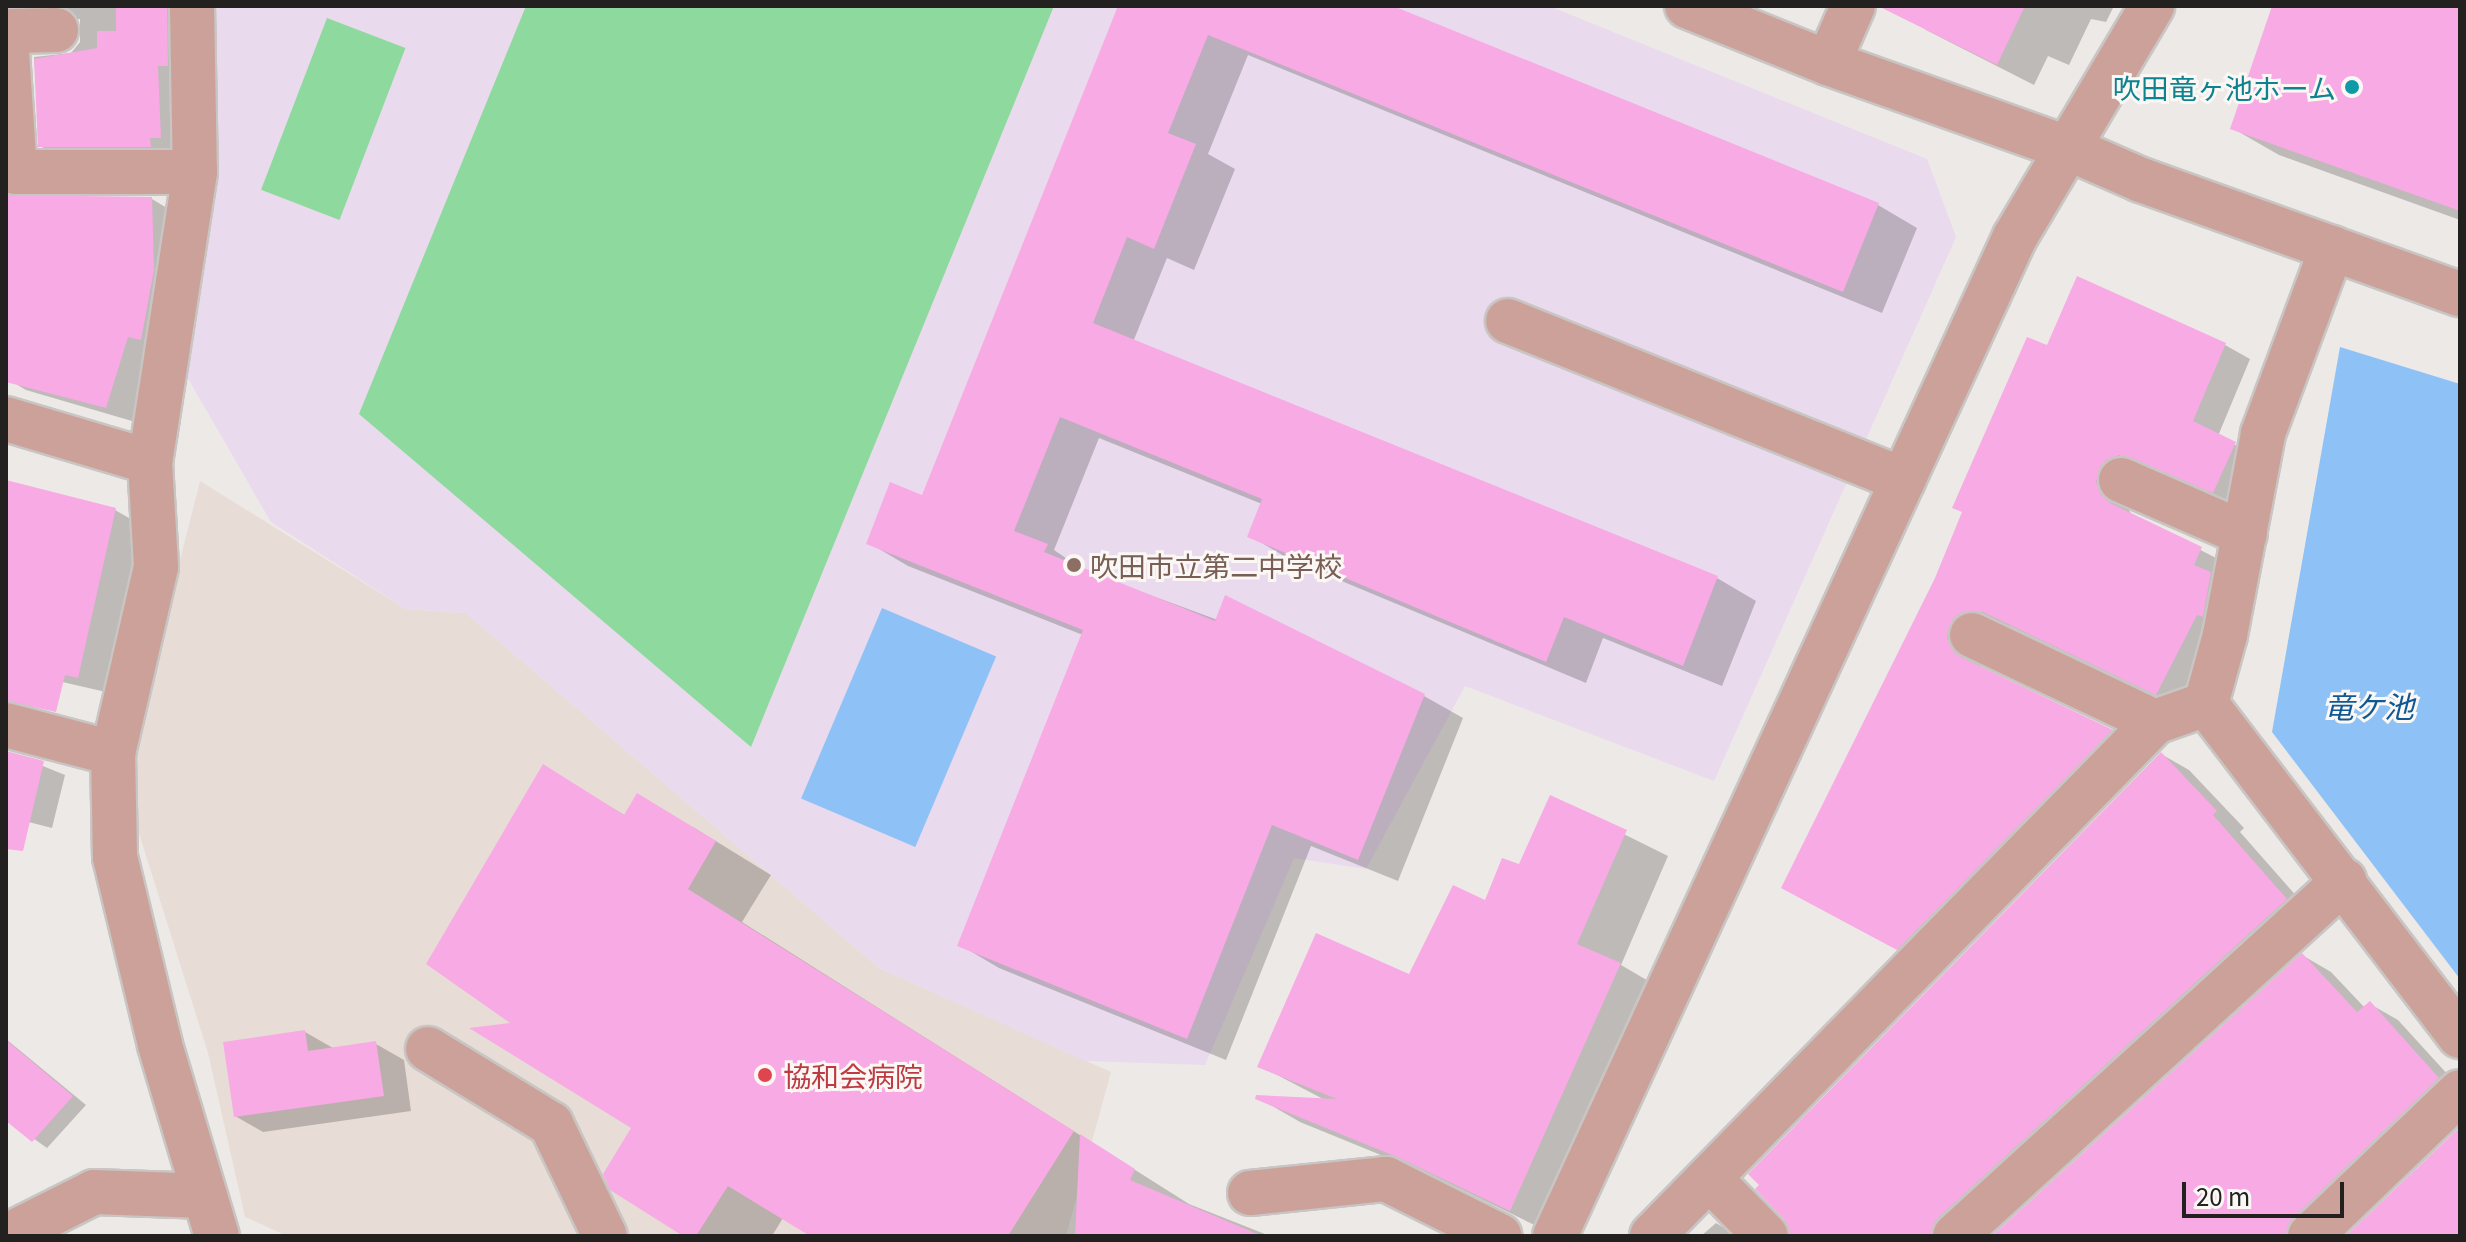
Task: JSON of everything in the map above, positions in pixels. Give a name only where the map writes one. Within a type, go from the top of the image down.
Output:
[{"type":"street","points":[[7,1236],[94,1192],[211,1216],[160,1045],[115,857],[113,753],[156,567],[150,462],[195,172],[192,6]]},
{"type":"street","points":[[1828,63],[1853,6]]},
{"type":"street","points":[[1555,1236],[2015,237],[2070,149],[2152,6]]},
{"type":"street","points":[[1693,7],[1828,63],[2070,149],[2141,180],[2460,294]]},
{"type":"street","points":[[56,30],[6,34],[15,172],[195,172]]},
{"type":"street","points":[[2206,704],[2245,534],[2263,434],[2332,248]]},
{"type":"street","points":[[1508,321],[1903,480]]},
{"type":"street","points":[[6,419],[150,462]]},
{"type":"street","points":[[2121,480],[2245,534]]},
{"type":"street","points":[[1972,635],[2155,722]]},
{"type":"street","points":[[1652,1236],[2155,722],[2206,704]]},
{"type":"street","points":[[2206,704],[2460,1036]]},
{"type":"street","points":[[6,725],[113,753]]},
{"type":"street","points":[[1955,1236],[2344,881]]},
{"type":"street","points":[[428,1049],[551,1124],[605,1236]]},
{"type":"street","points":[[2310,1236],[2460,1092]]},
{"type":"street","points":[[1709,1178],[1766,1236]]},
{"type":"street","points":[[1250,1193],[1386,1179],[1500,1236]]},
{"type":"shaded area","name":"吹田市立第二中学校","points":[[212,6],[1549,6],[1927,159],[1956,237],[1714,781],[1465,686],[1366,869],[1294,858],[1205,1065],[1085,1061],[879,968],[466,613],[406,609],[271,522],[183,370]]},
{"type":"shaded area","points":[[200,481],[406,609],[466,613],[879,968],[1111,1072],[1066,1236],[287,1236],[245,1217],[208,1053],[137,827],[138,726]]},
{"type":"green space","points":[[526,6],[1054,6],[751,747],[359,414]]},
{"type":"green space","points":[[327,18],[405,48],[339,220],[261,190]]},
{"type":"water","name":"竜ケ池","points":[[2340,347],[2460,384],[2460,979],[2272,732]]},
{"type":"water","points":[[882,608],[996,656],[915,847],[801,799]]},
{"type":"building","points":[[167,6],[168,66],[158,66],[161,138],[150,138],[151,147],[38,147],[34,59],[97,48],[97,31],[116,31],[116,8]]},
{"type":"building","points":[[1118,6],[1393,6],[1879,203],[1843,292],[1208,35],[1168,133],[1196,144],[1154,249],[1127,237],[1093,323],[1718,576],[1683,666],[1564,617],[1546,662],[1247,537],[1262,499],[1060,417],[1014,531],[1048,544],[1044,552],[1215,621],[1225,595],[1425,694],[1358,860],[1272,825],[1187,1039],[957,946],[1083,630],[866,544],[890,482],[922,495]]},
{"type":"building","points":[[1878,6],[2025,6],[1997,65]]},
{"type":"building","name":"吹田竜ヶ池ホーム","points":[[2272,6],[2460,6],[2460,211],[2230,129]]},
{"type":"building","points":[[6,195],[152,197],[154,270],[141,340],[128,337],[106,408],[6,382]]},
{"type":"building","points":[[2077,276],[2226,343],[2193,421],[2236,442],[2213,493],[2119,455],[2106,460],[2096,482],[2110,503],[2202,547],[2194,565],[2211,572],[2203,617],[2197,615],[2156,695],[1983,612],[1957,615],[1947,638],[1961,657],[2113,730],[1897,950],[1781,888],[1935,578],[1962,512],[1952,508],[2027,337],[2047,345]]},
{"type":"building","points":[[6,480],[116,508],[78,678],[65,675],[56,712],[6,701]]},
{"type":"building","points":[[6,751],[44,761],[23,851],[6,849]]},
{"type":"building","points":[[2161,752],[2217,811],[2213,815],[2287,899],[1938,1218],[1931,1236],[1790,1236],[1784,1219],[1755,1189],[1759,1185],[1748,1174]]},
{"type":"building","name":"協和会病院","points":[[543,764],[624,815],[637,793],[716,841],[688,889],[1074,1131],[1008,1236],[810,1236],[728,1186],[696,1236],[683,1236],[610,1190],[603,1174],[631,1128],[469,1028],[510,1023],[426,964]]},
{"type":"building","points":[[1550,795],[1627,830],[1577,944],[1621,963],[1510,1211],[1397,1157],[1255,1099],[1256,1095],[1337,1099],[1257,1067],[1316,933],[1409,974],[1453,885],[1485,900],[1502,858],[1519,864]]},
{"type":"building","points":[[2302,953],[2357,1012],[2370,1001],[2439,1078],[2293,1218],[2286,1236],[1992,1236]]},
{"type":"building","points":[[305,1030],[308,1051],[376,1041],[384,1096],[234,1117],[223,1042]]},
{"type":"building","points":[[6,1040],[73,1096],[32,1142],[6,1121]]},
{"type":"building","points":[[2460,1127],[2460,1236],[2346,1236]]},
{"type":"building","points":[[1080,1134],[1135,1169],[1130,1180],[1262,1236],[1075,1236]]},
{"type":"place","name":"吹田竜ヶ池ホーム","points":[[2352,87]]},
{"type":"place","name":"吹田市立第二中学校","points":[[1074,565]]},
{"type":"place","name":"協和会病院","points":[[765,1075]]}]
